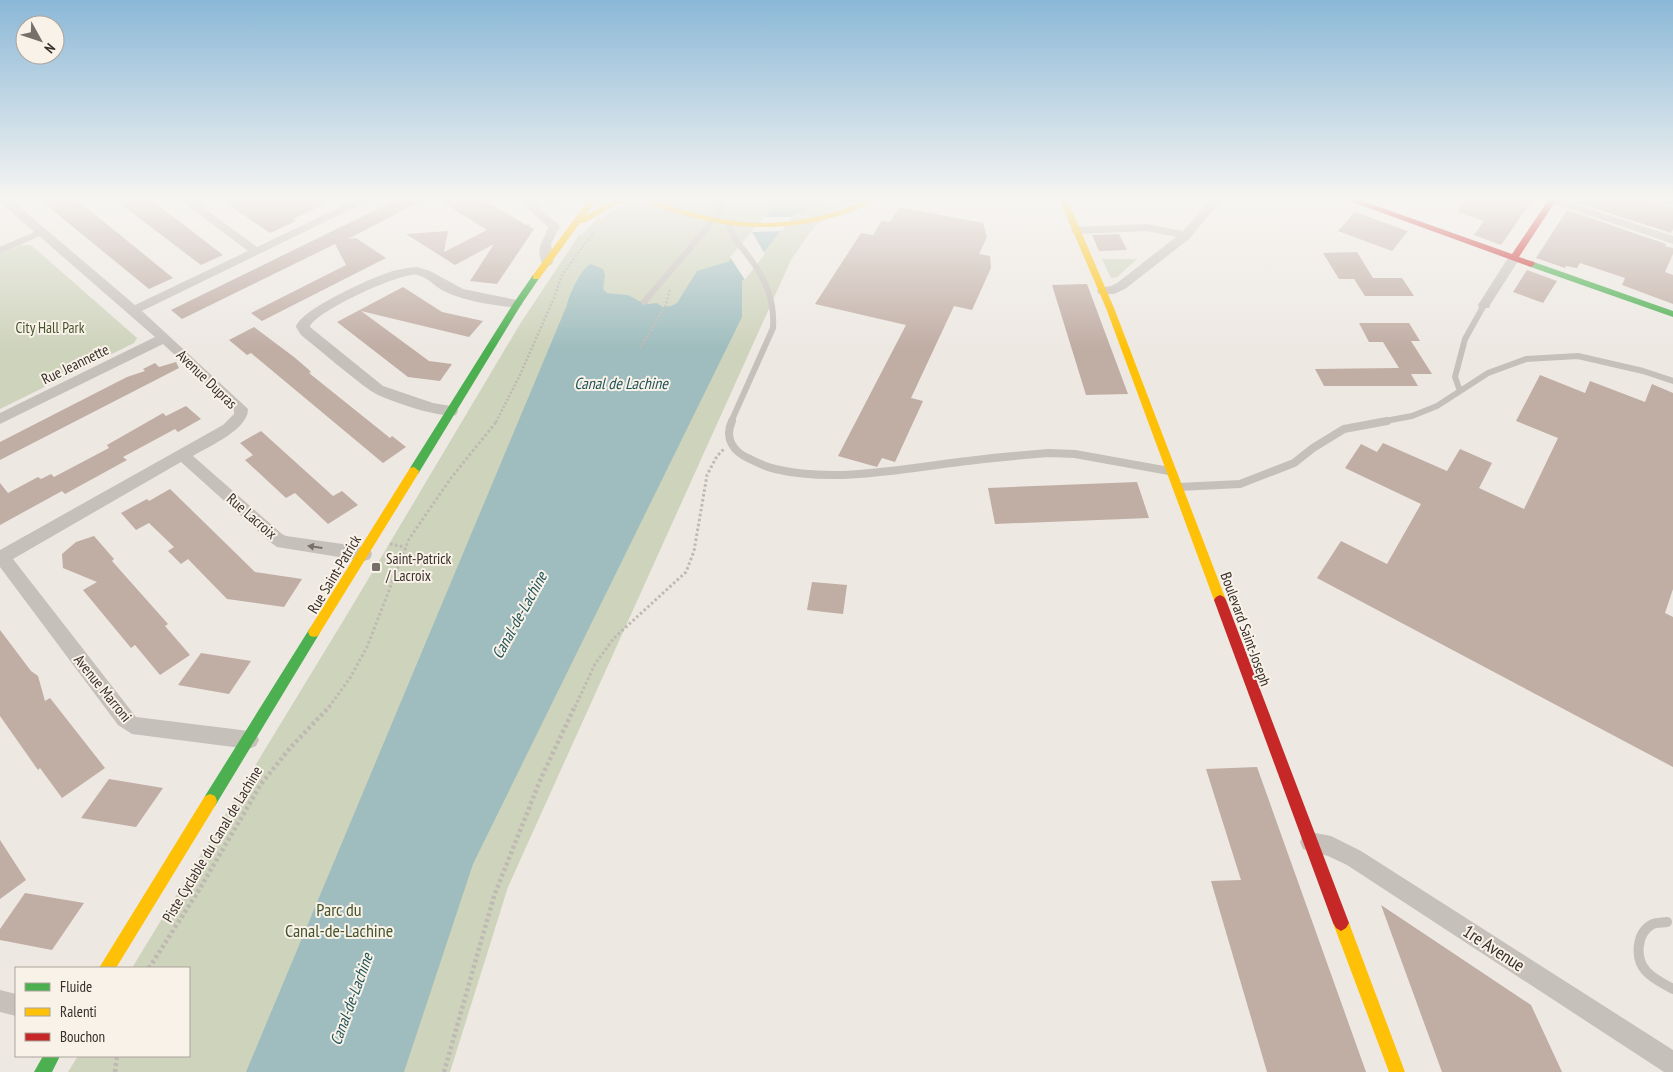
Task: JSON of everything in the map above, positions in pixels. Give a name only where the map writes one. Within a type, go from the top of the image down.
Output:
[{"type":"street","name":"Avenue Dupras","points":[[1,557],[228,429],[241,415],[241,409],[134,310],[62,249]]},
{"type":"street","points":[[253,249],[257,252]]},
{"type":"street","points":[[134,310],[263,249]]},
{"type":"street","points":[[545,249],[546,262]]},
{"type":"street","name":"Rue Saint-Patrick","points":[[108,967],[517,304],[555,249]]},
{"type":"street","name":"Boulevard Saint-Joseph","points":[[1086,249],[1397,1072]]},
{"type":"street","points":[[1103,291],[1114,290],[1121,286],[1168,249]]},
{"type":"street","points":[[1489,249],[1673,314]]},
{"type":"street","points":[[1484,305],[1520,249]]},
{"type":"street","points":[[451,410],[431,408],[378,389],[306,332],[303,327],[304,322],[312,315],[380,280],[405,271],[422,272],[448,288],[471,297],[517,304]]},
{"type":"street","name":"Rue Jeannette","points":[[0,420],[164,338]]},
{"type":"street","name":"Rue Lacroix","points":[[183,455],[276,538],[283,542],[364,554]]},
{"type":"street","name":"Avenue Marroni","points":[[1,557],[125,719],[132,725],[249,740]]},
{"type":"street","name":"1re Avenue","points":[[1310,842],[1331,846],[1354,858],[1673,1064]]},
{"type":"street","points":[[0,1001],[15,1004]]},
{"type":"street","points":[[42,1072],[51,1057]]},
{"type":"lane","points":[[644,302],[689,249]]},
{"type":"lane","points":[[743,249],[764,278],[772,298],[774,320],[773,328],[728,428],[730,444],[742,456],[773,469],[817,475],[865,473],[936,464],[1048,454],[1084,456],[1171,471]]},
{"type":"lane","points":[[1460,391],[1455,378],[1465,339],[1484,305]]},
{"type":"lane","points":[[1177,487],[1240,484],[1294,463],[1313,448],[1344,429],[1412,416],[1437,406],[1488,373],[1526,359],[1578,356],[1673,380]]},
{"type":"lane","points":[[1667,922],[1656,923],[1646,930],[1639,949],[1639,958],[1646,971],[1673,989]]},
{"type":"path","name":"Piste Cyclable du Canal de Lachine","points":[[150,967],[199,890],[261,784],[290,748],[330,707],[350,678],[370,641],[405,547],[417,526],[451,478],[497,420],[520,377],[530,349],[554,298],[562,276],[582,249]]},
{"type":"path","points":[[640,348],[664,307]]},
{"type":"path","points":[[444,1072],[494,896],[553,751],[595,664],[614,638],[686,572],[694,551],[707,475],[716,456],[730,444]]},
{"type":"path","points":[[389,544],[405,547]]},
{"type":"path","points":[[115,1072],[117,1057]]},
{"type":"green space","name":"City Hall Park","points":[[10,249],[36,249],[137,338],[134,343],[0,409],[0,253]]},
{"type":"green space","name":"Parc du Canal-de-Lachine","points":[[570,249],[799,249],[791,260],[508,887],[450,1072],[68,1072],[77,1057],[190,1057],[190,967],[133,967],[351,608],[520,324]]},
{"type":"green space","points":[[1102,259],[1137,259],[1117,277],[1111,278]]},
{"type":"water","name":"Canal de Lachine","points":[[737,249],[766,249],[765,254],[745,280],[742,281],[742,317],[473,864],[404,1072],[246,1072],[576,282],[587,266],[591,264],[603,269],[605,275],[603,289],[607,293],[628,295],[639,301],[649,304],[657,303],[663,307],[671,306],[677,303],[697,271],[730,261],[731,256]]},
{"type":"pier","points":[[737,249],[762,249],[765,254],[745,280],[730,257]]},
{"type":"building","points":[[100,249],[137,249],[173,278],[149,289]]},
{"type":"building","points":[[180,249],[215,249],[223,255],[201,265]]},
{"type":"building","points":[[296,249],[325,249],[182,319],[171,310]]},
{"type":"building","points":[[338,249],[373,249],[386,258],[262,321],[251,313],[346,265]]},
{"type":"building","points":[[430,249],[445,249],[444,252],[450,249],[485,249],[455,265]]},
{"type":"building","points":[[491,249],[521,249],[497,284],[470,281]]},
{"type":"building","points":[[851,249],[981,249],[979,254],[990,256],[991,268],[972,310],[954,306],[911,398],[923,401],[895,462],[882,458],[877,467],[838,456],[906,325],[815,304]]},
{"type":"building","points":[[1098,249],[1127,250],[1099,251]]},
{"type":"building","points":[[1542,249],[1673,249],[1673,254],[1665,272],[1673,275],[1673,304],[1622,285],[1625,278],[1580,263],[1577,268],[1566,266],[1565,268],[1536,258]]},
{"type":"building","points":[[1357,252],[1373,278],[1402,278],[1414,296],[1365,296],[1354,279],[1339,279],[1323,253]]},
{"type":"building","points":[[1527,270],[1557,281],[1543,303],[1513,292]]},
{"type":"building","points":[[1087,284],[1128,394],[1086,395],[1052,285]]},
{"type":"building","points":[[403,287],[442,312],[483,321],[469,337],[361,311],[429,361],[452,364],[440,381],[408,377],[337,322]]},
{"type":"building","points":[[1359,323],[1409,323],[1420,341],[1411,341],[1432,374],[1411,374],[1418,386],[1324,386],[1315,369],[1399,368],[1383,342],[1369,342]]},
{"type":"building","points":[[254,327],[294,357],[311,372],[309,373],[390,438],[392,436],[406,447],[383,463],[251,353],[247,355],[229,340]]},
{"type":"building","points":[[176,362],[179,368],[0,460],[0,442],[127,377],[145,371],[143,369],[155,363],[159,367]]},
{"type":"building","points":[[1540,375],[1585,393],[1590,381],[1645,402],[1652,384],[1673,393],[1673,589],[1665,613],[1673,617],[1673,767],[1317,578],[1341,541],[1387,564],[1421,504],[1345,468],[1361,444],[1377,452],[1383,443],[1447,471],[1460,449],[1492,463],[1479,488],[1524,509],[1558,438],[1516,421]]},
{"type":"building","points":[[186,406],[201,419],[178,432],[175,429],[123,457],[127,460],[65,494],[62,491],[0,525],[0,483],[8,493],[38,477],[41,479],[51,474],[54,477],[109,448],[107,445],[163,413],[166,416]]},
{"type":"building","points":[[261,431],[333,496],[342,491],[358,505],[328,524],[295,493],[286,498],[245,460],[253,455],[240,443]]},
{"type":"building","points":[[1137,482],[1149,518],[995,524],[988,488]]},
{"type":"building","points":[[170,489],[255,572],[302,579],[284,607],[227,599],[188,559],[181,564],[168,551],[174,547],[149,523],[136,530],[121,513],[147,499],[149,501]]},
{"type":"building","points":[[94,536],[114,559],[112,561],[168,624],[165,626],[190,655],[160,675],[135,645],[131,648],[83,590],[97,582],[63,568],[62,554],[76,542]]},
{"type":"building","points":[[812,582],[847,585],[843,614],[807,610]]},
{"type":"building","points":[[0,630],[31,671],[38,676],[45,701],[50,698],[105,768],[62,798],[40,768],[38,770],[0,716]]},
{"type":"building","points":[[201,653],[251,661],[229,694],[178,685]]},
{"type":"building","points":[[1257,767],[1366,1072],[1267,1072],[1211,881],[1241,880],[1206,769]]},
{"type":"building","points":[[109,779],[163,788],[136,827],[81,818]]},
{"type":"building","points":[[0,840],[26,880],[0,899]]},
{"type":"building","points":[[25,893],[84,903],[52,950],[0,940],[0,929]]},
{"type":"building","points":[[1381,905],[1531,1005],[1562,1072],[1442,1072]]},
{"type":"traffic: fast","points":[[1531,264],[1673,314]]},
{"type":"traffic: fast","points":[[414,471],[517,304],[536,277]]},
{"type":"traffic: fast","points":[[210,801],[314,632]]},
{"type":"traffic: fast","points":[[42,1072],[51,1057]]},
{"type":"traffic: slow","points":[[536,277],[556,249]]},
{"type":"traffic: slow","points":[[1085,249],[1110,308],[1220,600]]},
{"type":"traffic: slow","points":[[314,632],[414,471]]},
{"type":"traffic: slow","points":[[108,967],[210,801]]},
{"type":"traffic: slow","points":[[1341,923],[1397,1072]]},
{"type":"traffic: jam","points":[[1489,249],[1531,264]]},
{"type":"traffic: jam","points":[[1514,258],[1520,249]]},
{"type":"traffic: jam","points":[[1220,600],[1341,923]]},
{"type":"place","name":"Saint-Patrick / Lacroix","points":[[376,567]]},
{"type":"water label","name":"Canal-de-Lachine","points":[[519,615]]},
{"type":"water label","name":"Canal-de-Lachine","points":[[351,999]]}]
